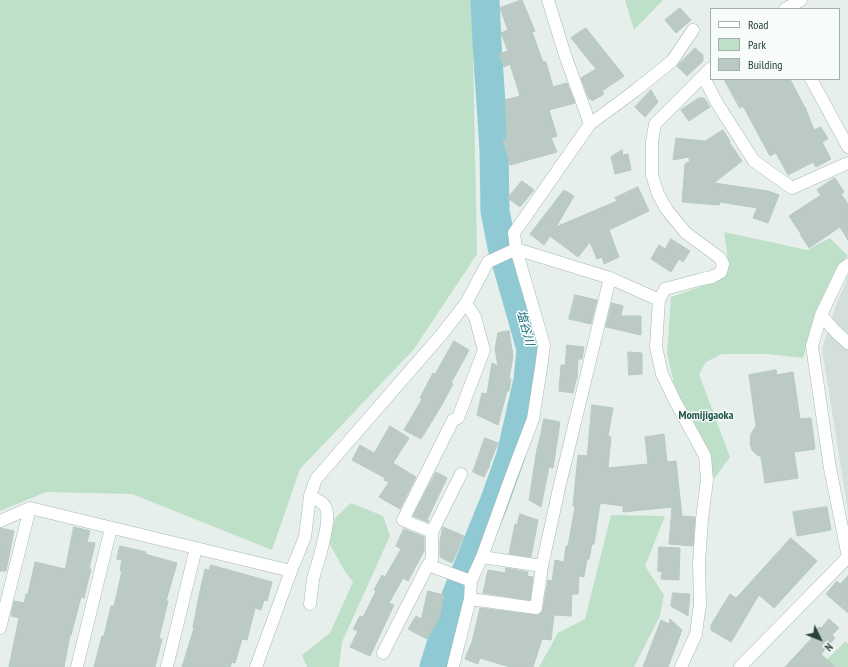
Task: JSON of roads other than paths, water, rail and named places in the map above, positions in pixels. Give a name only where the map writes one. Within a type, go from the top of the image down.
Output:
[{"type":"street","points":[[548,0],[565,55],[590,124]]},
{"type":"street","points":[[787,8],[801,0]]},
{"type":"street","points":[[453,667],[470,599],[471,581],[482,557],[533,419],[544,345],[516,249],[514,233],[590,124],[672,61],[693,30]]},
{"type":"street","points":[[681,667],[696,634],[700,604],[699,563],[707,480],[705,456],[662,374],[656,347],[659,300],[665,289],[712,278],[721,272],[724,264],[720,258],[686,233],[667,210],[658,194],[652,175],[652,142],[656,124],[707,72],[716,103],[754,161],[792,188],[848,163]]},
{"type":"street","points":[[812,80],[848,147]]},
{"type":"street","points":[[256,667],[305,537],[310,496],[316,479],[442,334],[466,303],[488,262],[516,249],[610,278],[659,300]]},
{"type":"street","points":[[740,667],[848,557],[830,468],[812,346],[821,315],[843,269],[848,264]]},
{"type":"street","points":[[470,599],[536,608],[542,566],[560,484],[610,278]]},
{"type":"street","points":[[432,532],[403,520],[453,420],[458,418],[484,350],[475,317],[466,303]]},
{"type":"street","points":[[821,315],[848,343]]},
{"type":"street","points":[[384,654],[432,559],[432,532],[461,474]]},
{"type":"street","points":[[310,496],[321,502],[326,507],[327,514],[326,535],[313,579],[310,604]]},
{"type":"street","points":[[0,521],[30,508],[291,571]]},
{"type":"street","points":[[0,628],[30,508]]},
{"type":"street","points":[[77,667],[111,528]]},
{"type":"street","points":[[168,667],[196,548]]},
{"type":"street","points":[[482,557],[542,566]]},
{"type":"street","points":[[428,565],[471,581]]},
{"type":"waterway","name":"塩谷川","points":[[434,667],[456,596],[495,500],[511,455],[528,380],[531,349],[502,247],[495,211],[494,150],[485,0]]},
{"type":"district","name":"Momijigaoka","points":[[706,416]]}]
